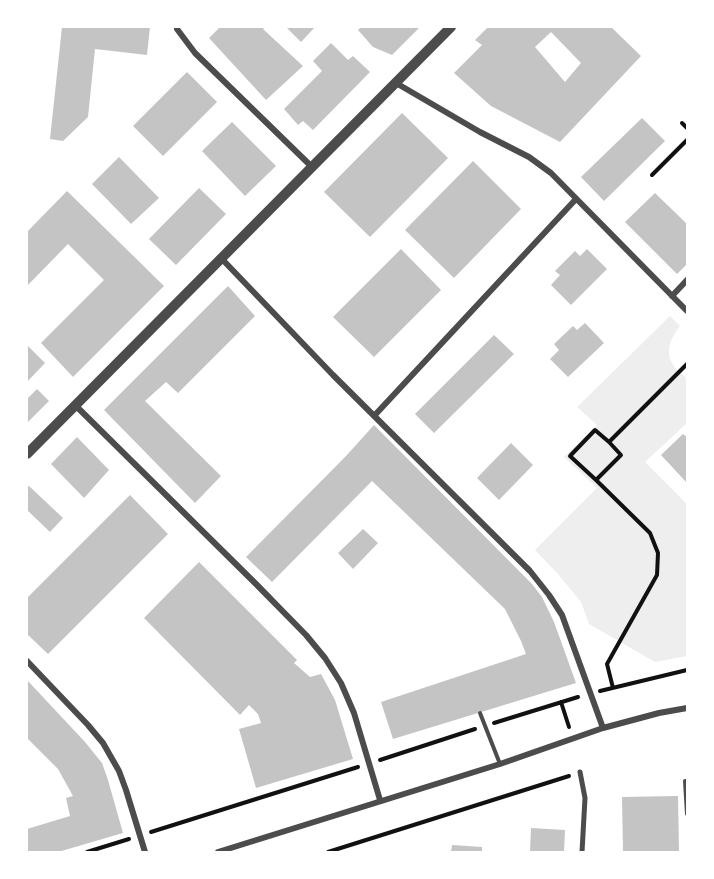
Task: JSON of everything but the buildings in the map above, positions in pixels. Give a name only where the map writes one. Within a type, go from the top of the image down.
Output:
[{"type":"street","points":[[27,454],[451,27]]},
{"type":"street","points":[[177,28],[195,53],[312,167]]},
{"type":"street","points":[[396,83],[480,132],[529,157],[551,173],[687,311]]},
{"type":"street","points":[[374,416],[576,199]]},
{"type":"street","points":[[221,258],[333,375],[530,571],[561,615],[603,728]]},
{"type":"street","points":[[672,296],[687,280]]},
{"type":"street","points":[[75,405],[256,584],[326,658],[341,683],[354,713],[380,800]]},
{"type":"street","points":[[27,661],[103,743],[119,771],[145,852]]},
{"type":"street","points":[[218,852],[500,764],[603,728],[687,708]]},
{"type":"street","points":[[580,772],[585,798],[582,852]]},
{"type":"lane","points":[[480,713],[500,764]]},
{"type":"lane","points":[[687,781],[685,781],[687,814]]},
{"type":"path","points":[[682,123],[687,128]]},
{"type":"path","points":[[651,176],[687,140]]},
{"type":"path","points":[[609,442],[687,364]]},
{"type":"path","points":[[596,480],[621,455],[595,430],[570,456],[650,533],[658,553],[657,575],[607,664],[613,688]]},
{"type":"path","points":[[87,852],[561,702],[687,670]]},
{"type":"path","points":[[561,702],[573,740]]},
{"type":"path","points":[[328,852],[580,772]]},
{"type":"shaded area","points":[[670,316],[680,326],[671,341],[669,354],[674,367],[687,378],[687,423],[645,462],[687,504],[687,656],[655,662],[589,624],[581,602],[535,550],[597,488],[564,457],[597,425],[577,407]]}]
